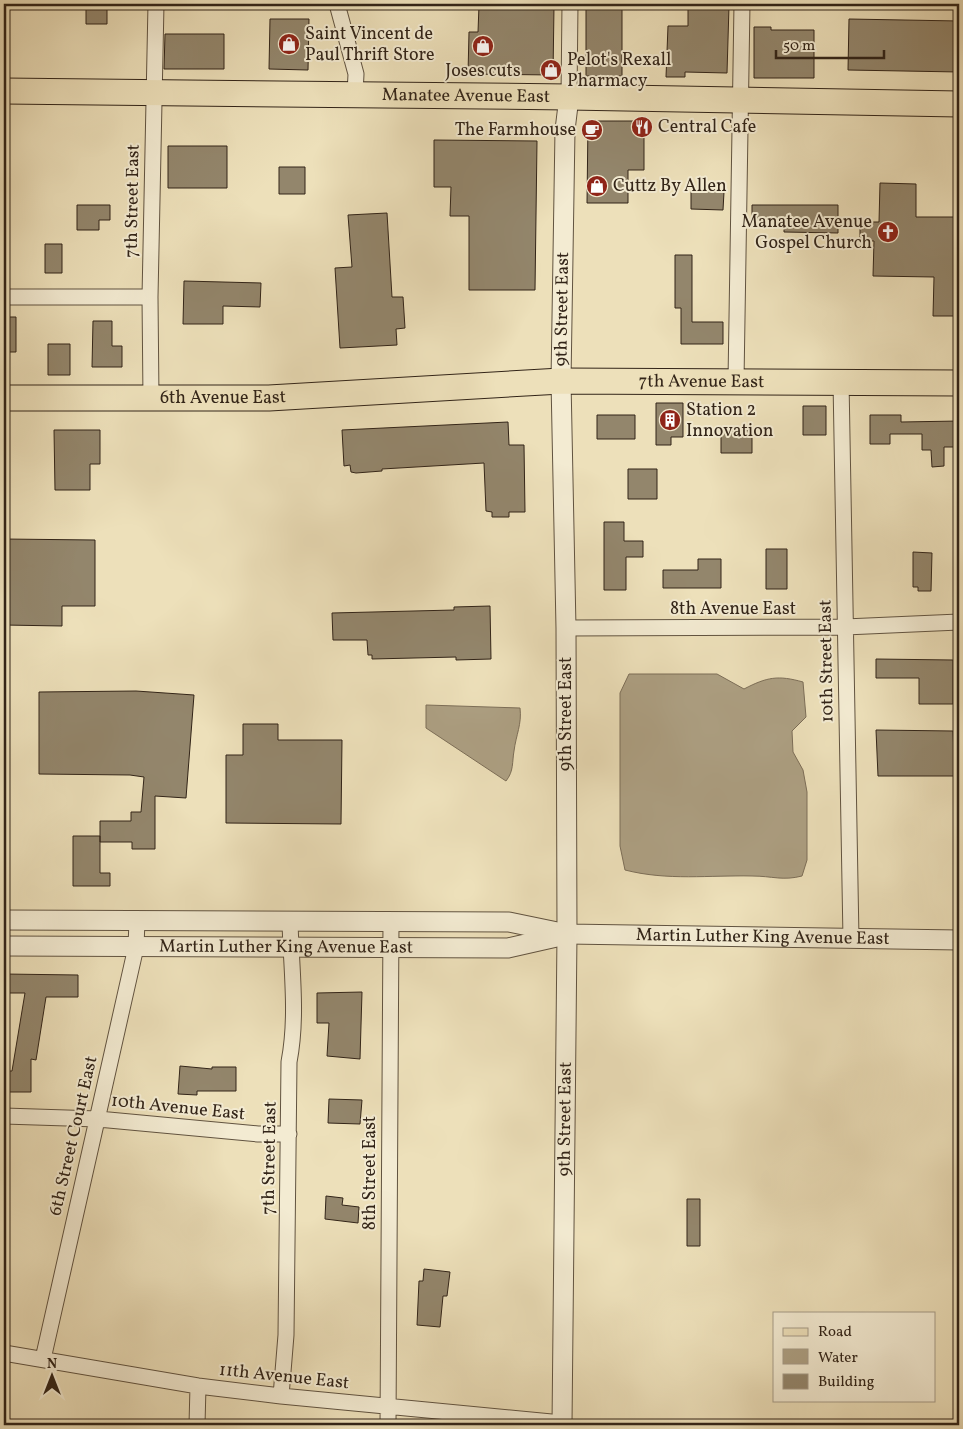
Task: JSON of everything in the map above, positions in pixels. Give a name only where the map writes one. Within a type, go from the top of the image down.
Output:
[{"type":"main road","name":"Manatee Avenue East","points":[[4,91],[354,94],[959,104]]},
{"type":"main road","name":"7th Avenue East","points":[[442,389],[561,381],[959,383]]},
{"type":"main road","name":"6th Avenue East","points":[[4,398],[269,398],[442,389]]},
{"type":"street","name":"7th Street East","points":[[151,399],[150,297],[156,4]]},
{"type":"street","points":[[337,4],[356,74],[354,94]]},
{"type":"street","name":"9th Street East","points":[[562,1424],[567,934],[566,628],[561,381],[565,130],[569,97],[570,4]]},
{"type":"street","points":[[736,381],[742,4]]},
{"type":"street","points":[[4,297],[150,297]]},
{"type":"street","name":"10th Street East","points":[[841,381],[851,939]]},
{"type":"street","name":"8th Avenue East","points":[[566,628],[845,628],[959,622]]},
{"type":"street","name":"Martin Luther King Avenue East","points":[[4,920],[509,922],[567,934],[959,940]]},
{"type":"street","name":"6th Street Court East","points":[[43,1359],[136,946],[137,920]]},
{"type":"street","name":"7th Street East","points":[[281,1396],[286,1335],[289,1062],[293,1042],[294,1003],[290,921]]},
{"type":"street","name":"8th Street East","points":[[388,1425],[391,922]]},
{"type":"street","name":"Martin Luther King Avenue East","points":[[4,946],[508,948],[567,934]]},
{"type":"street","name":"10th Avenue East","points":[[4,1116],[98,1118],[258,1134],[289,1134]]},
{"type":"street","name":"11th Avenue East","points":[[4,1353],[198,1386],[562,1424]]},
{"type":"street","points":[[197,1425],[198,1386]]},
{"type":"water","points":[[629,674],[717,674],[744,689],[773,678],[786,678],[803,682],[806,717],[792,731],[793,752],[803,770],[807,792],[807,860],[802,876],[783,878],[673,876],[625,870],[620,846],[620,693]]},
{"type":"water","points":[[426,705],[520,708],[520,724],[512,766],[506,781],[426,728]]},
{"type":"building","points":[[86,4],[107,4],[107,24],[86,24]]},
{"type":"building","points":[[479,5],[554,6],[553,75],[468,74],[469,32],[478,32]]},
{"type":"building","points":[[688,5],[729,6],[727,73],[685,72],[685,77],[666,77],[668,26],[688,26]]},
{"type":"building","points":[[586,8],[622,8],[622,76],[586,76]]},
{"type":"building","name":"Saint Vincent de Paul Thrift Store","points":[[270,19],[309,19],[308,70],[269,69]]},
{"type":"building","points":[[849,19],[959,21],[959,72],[848,70]]},
{"type":"building","points":[[754,27],[771,27],[771,30],[814,30],[814,78],[754,78]]},
{"type":"building","points":[[165,34],[224,34],[224,69],[164,69]]},
{"type":"building","points":[[588,121],[644,121],[644,170],[628,170],[628,203],[587,203]]},
{"type":"building","points":[[434,140],[537,141],[535,290],[469,290],[469,216],[450,216],[451,187],[434,187]]},
{"type":"building","points":[[168,146],[227,146],[227,188],[168,188]]},
{"type":"building","points":[[279,167],[305,167],[305,194],[279,194]]},
{"type":"building","points":[[880,183],[916,184],[916,217],[959,217],[959,316],[933,316],[934,277],[873,276],[874,241],[860,241],[860,222],[879,222]]},
{"type":"building","points":[[691,191],[724,192],[723,210],[691,209]]},
{"type":"building","points":[[77,205],[110,205],[110,220],[99,220],[99,230],[77,230]]},
{"type":"building","points":[[752,205],[838,205],[838,233],[784,232],[784,218],[752,218]]},
{"type":"building","points":[[387,213],[392,297],[403,297],[405,328],[396,329],[397,345],[340,348],[335,268],[352,267],[348,215]]},
{"type":"building","points":[[45,244],[62,244],[62,273],[45,273]]},
{"type":"building","points":[[675,255],[692,255],[692,322],[723,322],[723,344],[681,344],[681,308],[675,308]]},
{"type":"building","points":[[184,281],[261,283],[260,307],[223,306],[223,324],[183,324]]},
{"type":"building","points":[[4,317],[16,317],[16,352],[4,352]]},
{"type":"building","points":[[93,321],[112,321],[112,346],[122,346],[122,367],[92,367]]},
{"type":"building","points":[[48,344],[70,344],[70,375],[48,375]]},
{"type":"building","name":"Station 2 Innovation","points":[[656,403],[683,403],[683,437],[671,437],[671,445],[656,445]]},
{"type":"building","points":[[803,406],[826,406],[826,435],[803,435]]},
{"type":"building","points":[[597,415],[635,415],[635,439],[597,439]]},
{"type":"building","points":[[870,415],[901,415],[901,422],[959,421],[959,447],[944,447],[944,466],[932,467],[931,450],[922,450],[922,434],[890,434],[890,444],[870,444]]},
{"type":"building","points":[[508,422],[509,445],[524,445],[525,512],[509,512],[509,517],[492,517],[492,512],[486,511],[484,463],[382,469],[382,471],[356,473],[351,472],[350,465],[344,466],[342,430]]},
{"type":"building","points":[[54,430],[100,430],[100,464],[90,464],[90,490],[55,490]]},
{"type":"building","points":[[721,430],[752,430],[752,453],[721,453]]},
{"type":"building","points":[[628,469],[657,469],[657,499],[628,499]]},
{"type":"building","points":[[604,522],[624,522],[624,541],[643,541],[643,557],[626,557],[626,590],[604,590]]},
{"type":"building","points":[[4,539],[95,540],[95,606],[62,606],[62,626],[4,625]]},
{"type":"building","points":[[766,549],[787,549],[787,589],[766,589]]},
{"type":"building","points":[[913,552],[932,553],[931,591],[918,591],[918,587],[913,587]]},
{"type":"building","points":[[698,559],[721,559],[721,588],[663,588],[663,570],[698,570]]},
{"type":"building","points":[[490,606],[491,659],[456,660],[456,657],[372,659],[372,655],[368,655],[367,640],[333,640],[332,613],[454,610],[454,607]]},
{"type":"building","points":[[876,659],[953,660],[953,704],[919,704],[919,678],[876,678]]},
{"type":"building","points":[[136,691],[194,695],[186,798],[155,796],[155,849],[132,849],[132,842],[100,842],[100,821],[131,821],[131,812],[141,812],[144,777],[130,775],[39,774],[39,692]]},
{"type":"building","points":[[243,724],[278,724],[278,740],[342,740],[341,824],[226,823],[226,755],[243,755]]},
{"type":"building","points":[[876,730],[953,731],[955,776],[878,776]]},
{"type":"building","points":[[73,836],[100,836],[100,873],[110,873],[110,886],[73,886]]},
{"type":"building","points":[[4,974],[78,975],[78,997],[46,997],[36,1060],[31,1059],[31,1092],[4,1092],[4,1071],[12,1071],[25,993],[4,993]]},
{"type":"building","points":[[362,992],[360,1059],[327,1056],[329,1023],[317,1023],[317,993]]},
{"type":"building","points":[[180,1066],[212,1069],[212,1067],[236,1067],[236,1091],[197,1091],[197,1095],[178,1094]]},
{"type":"building","points":[[329,1099],[362,1100],[360,1124],[328,1123]]},
{"type":"building","points":[[326,1196],[343,1198],[342,1205],[359,1207],[358,1223],[325,1219]]},
{"type":"building","points":[[687,1199],[700,1199],[700,1246],[687,1246]]},
{"type":"building","points":[[424,1269],[450,1272],[447,1296],[443,1296],[440,1327],[417,1325],[419,1281],[423,1281]]},
{"type":"place","name":"Saint Vincent de Paul Thrift Store","points":[[289,44]]},
{"type":"place","name":"Joses cuts","points":[[483,46]]},
{"type":"place","name":"Pelot's Rexall Pharmacy","points":[[551,70]]},
{"type":"place","name":"Central Cafe","points":[[642,127]]},
{"type":"place","name":"The Farmhouse","points":[[592,130]]},
{"type":"place","name":"Cuttz By Allen","points":[[597,186]]},
{"type":"place","name":"Manatee Avenue Gospel Church","points":[[888,232]]},
{"type":"place","name":"Station 2 Innovation","points":[[670,420]]}]
